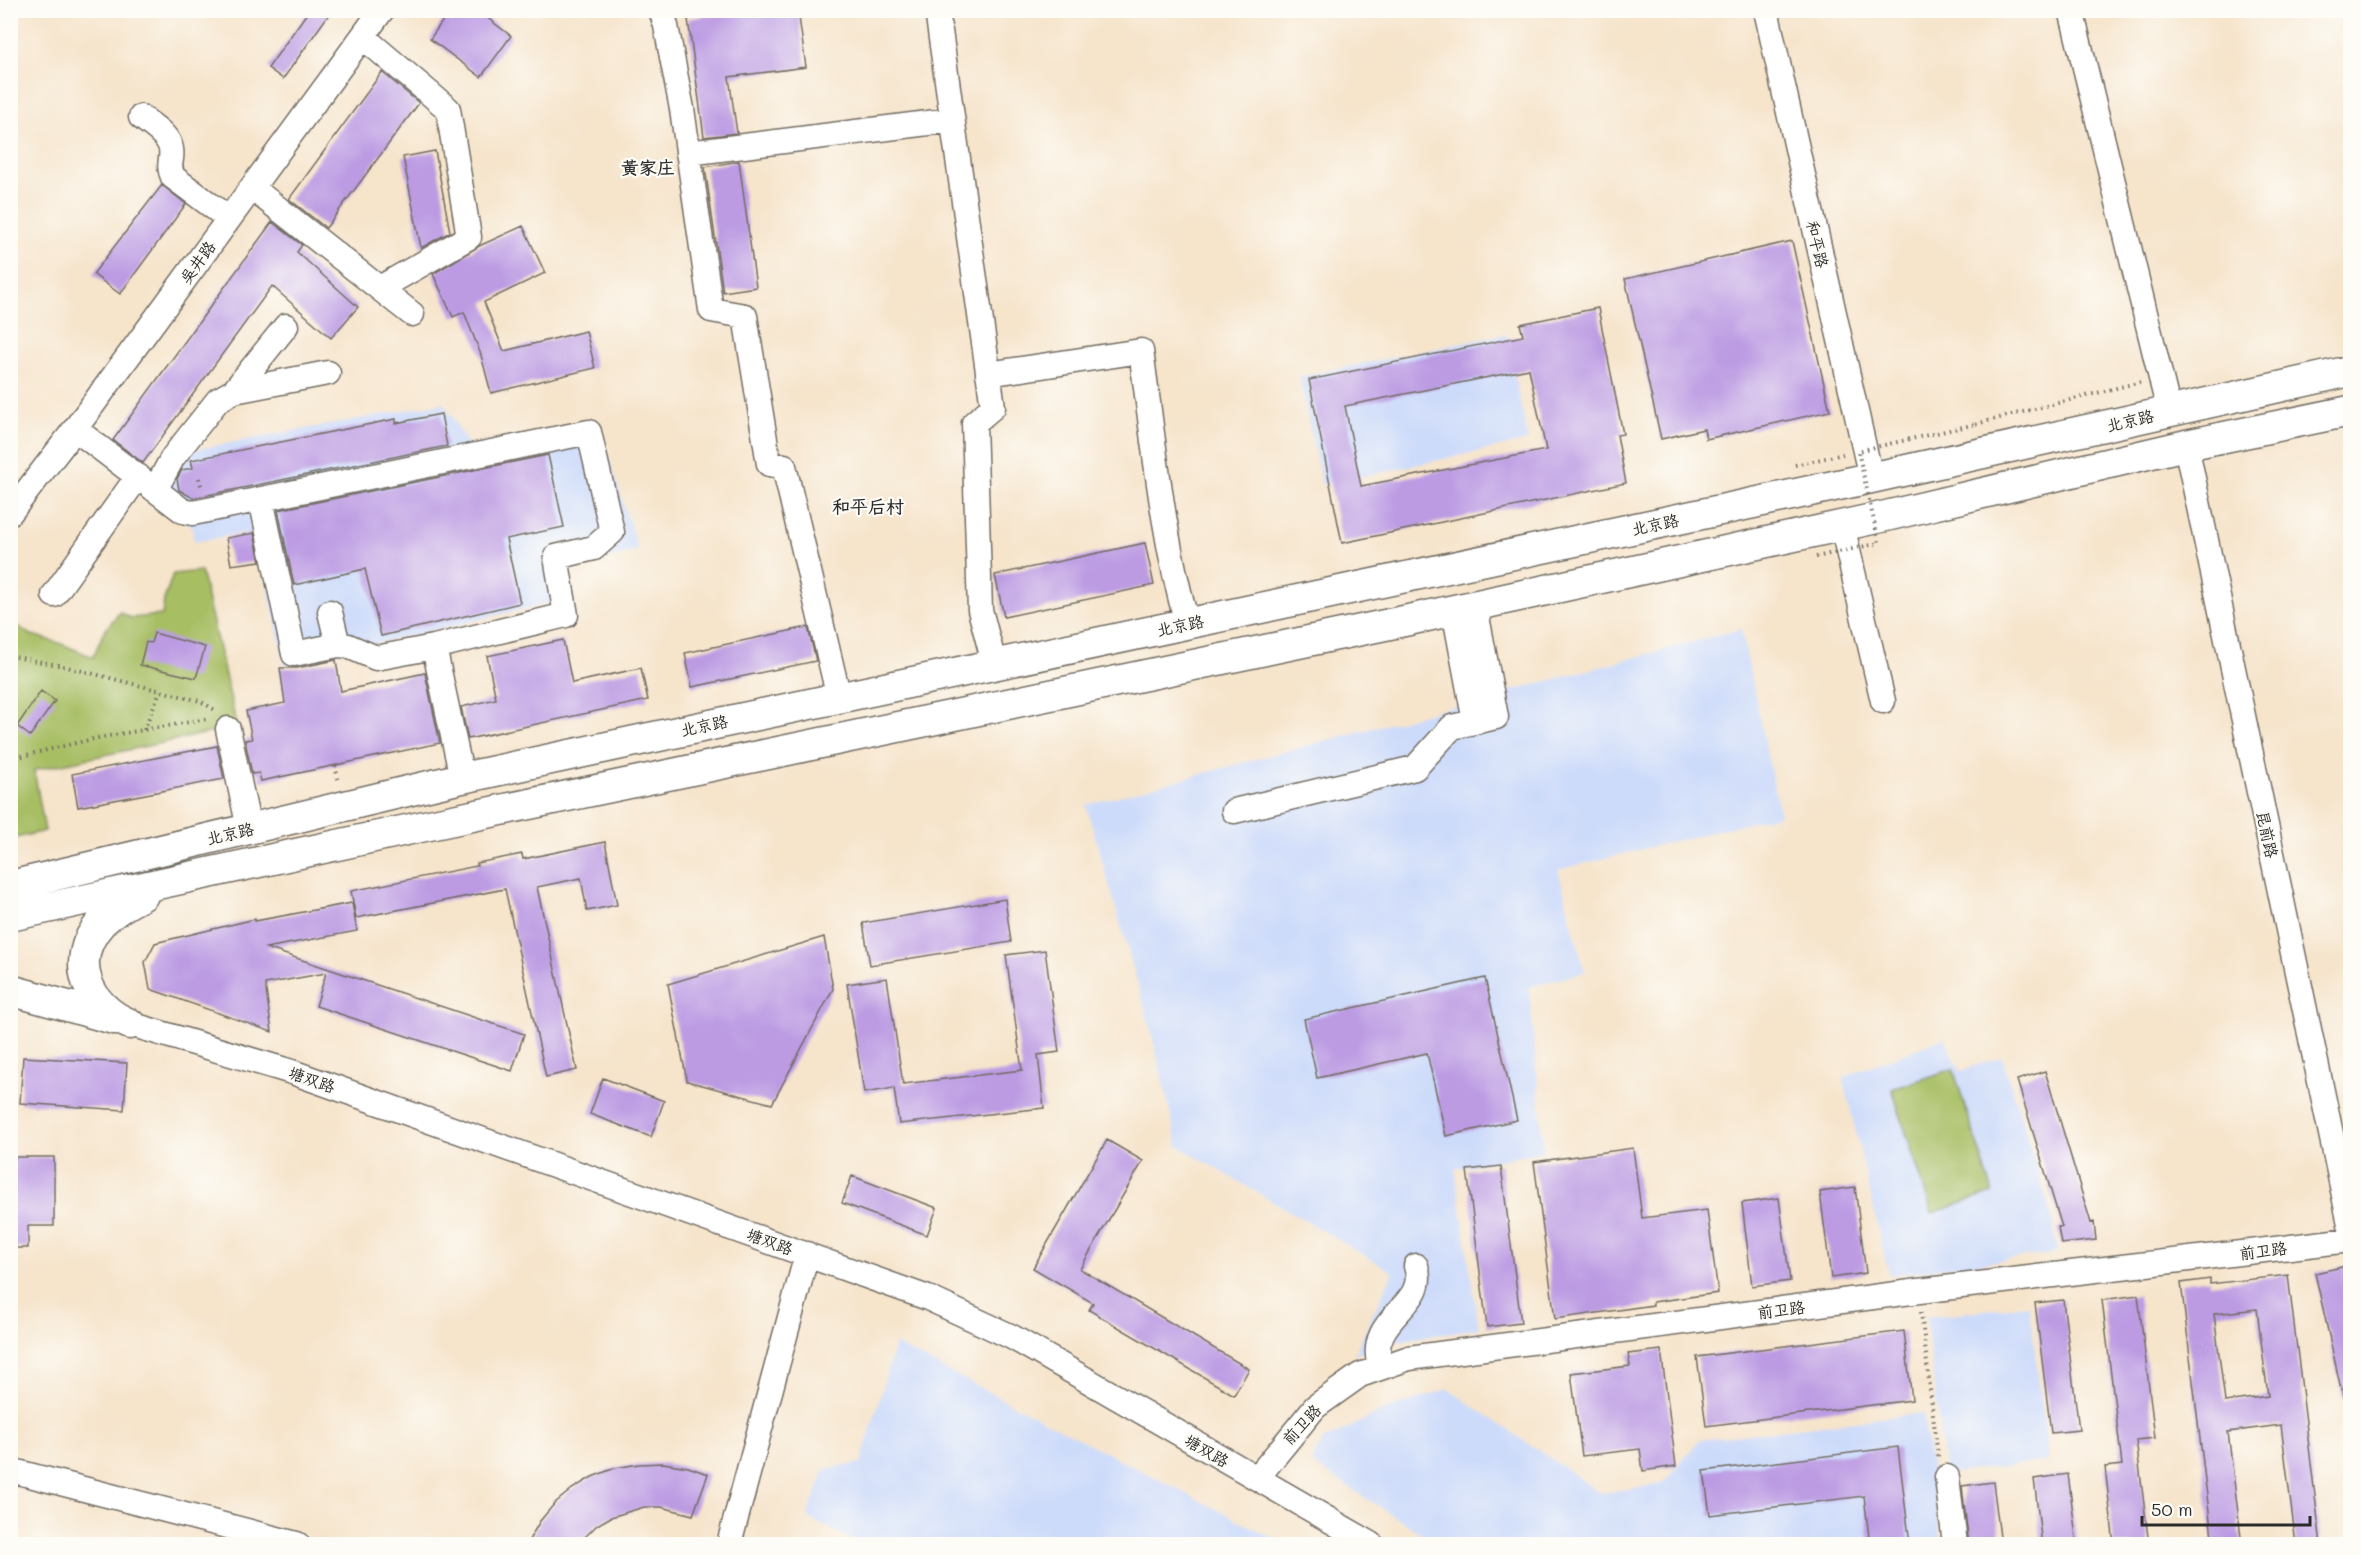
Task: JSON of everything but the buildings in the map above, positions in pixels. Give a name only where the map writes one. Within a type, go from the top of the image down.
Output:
[{"type":"main road","name":"北京路","points":[[10,886],[462,778],[1871,478],[2350,371]]},
{"type":"main road","points":[[10,916],[445,821],[1464,608],[1842,525],[2186,445],[2350,411]]},
{"type":"main road","points":[[130,1024],[111,1015],[96,1000],[85,974],[88,947],[100,924],[134,899],[166,883]]},
{"type":"main road","points":[[10,990],[130,1024]]},
{"type":"street","name":"吴井路","points":[[10,513],[75,429],[382,10]]},
{"type":"street","points":[[660,10],[666,26],[680,99],[711,310],[745,316],[770,464],[784,466],[839,698]]},
{"type":"street","points":[[937,10],[993,407],[974,423],[980,610],[994,663]]},
{"type":"street","name":"和平路","points":[[1766,10],[1871,478]]},
{"type":"street","points":[[2071,10],[2169,411]]},
{"type":"street","points":[[363,36],[448,109],[469,237],[380,288]]},
{"type":"street","points":[[141,117],[168,140],[172,150],[169,168],[173,177],[229,219]]},
{"type":"street","points":[[688,153],[952,120]]},
{"type":"street","points":[[252,188],[412,314]]},
{"type":"street","points":[[234,391],[286,326]]},
{"type":"street","points":[[988,374],[1141,351],[1164,514],[1177,586],[1187,623]]},
{"type":"street","points":[[54,594],[147,483],[174,457],[218,400],[234,391],[328,373]]},
{"type":"street","points":[[75,429],[183,511],[194,513],[261,499],[589,432],[612,532],[594,548],[556,557],[567,615],[435,647],[376,658],[348,646],[338,645],[294,654],[276,549],[261,499]]},
{"type":"street","name":"昆前路","points":[[2186,445],[2350,1224]]},
{"type":"street","points":[[1842,525],[1883,701]]},
{"type":"street","points":[[1234,811],[1415,768],[1452,727],[1486,719],[1464,608]]},
{"type":"street","points":[[330,612],[338,645]]},
{"type":"street","points":[[435,647],[462,778]]},
{"type":"street","points":[[225,723],[249,829]]},
{"type":"street","name":"塘双路","points":[[130,1024],[292,1071],[928,1298],[1012,1336],[1371,1545]]},
{"type":"street","name":"前卫路","points":[[1257,1478],[1315,1407],[1360,1376],[1409,1358],[1919,1291],[2350,1239]]},
{"type":"street","points":[[729,1545],[807,1254]]},
{"type":"street","points":[[1380,1367],[1377,1357],[1382,1333],[1418,1288],[1420,1276],[1416,1266]]},
{"type":"street","points":[[10,1470],[297,1545]]},
{"type":"street","points":[[1947,1477],[1955,1545]]},
{"type":"path","points":[[1795,465],[1976,424],[2160,377]]},
{"type":"path","points":[[1816,557],[1878,543],[1858,451]]},
{"type":"path","points":[[10,656],[63,666],[200,701],[225,723]]},
{"type":"path","points":[[144,730],[160,691]]},
{"type":"path","points":[[10,759],[97,738],[144,730],[225,723]]},
{"type":"path","points":[[1919,1291],[1940,1478],[1947,1477]]},
{"type":"shaded area","points":[[1506,334],[1528,441],[1322,485],[1299,377]]},
{"type":"shaded area","points":[[444,403],[469,446],[599,425],[638,550],[569,570],[574,597],[285,665],[255,531],[194,542],[192,526],[159,497],[187,451]]},
{"type":"shaded area","points":[[1741,629],[1780,815],[1558,870],[1585,972],[1529,987],[1544,1151],[1455,1169],[1479,1328],[1392,1342],[1354,1355],[1393,1272],[1178,1146],[1152,1034],[1086,805]]},
{"type":"shaded area","points":[[1945,1038],[1960,1071],[2002,1057],[2053,1219],[2057,1253],[1889,1275],[1843,1077]]},
{"type":"shaded area","points":[[2029,1305],[2049,1461],[1945,1474],[1926,1317]]},
{"type":"shaded area","points":[[895,1344],[1285,1544],[860,1544],[807,1517],[825,1469],[861,1463]]},
{"type":"shaded area","points":[[1448,1389],[1601,1493],[1663,1484],[1699,1440],[1923,1413],[1942,1544],[1437,1544],[1311,1463],[1321,1442],[1382,1411]]},
{"type":"green space","points":[[201,571],[237,727],[34,770],[45,831],[11,839],[10,620],[29,634],[93,657],[105,630],[120,612],[130,618],[162,615],[164,600],[173,574]]},
{"type":"green space","points":[[1953,1069],[1993,1193],[1932,1213],[1892,1089]]},
{"type":"district","name":"黄家庄","points":[[648,167]]},
{"type":"district","name":"和平后村","points":[[868,506]]}]
